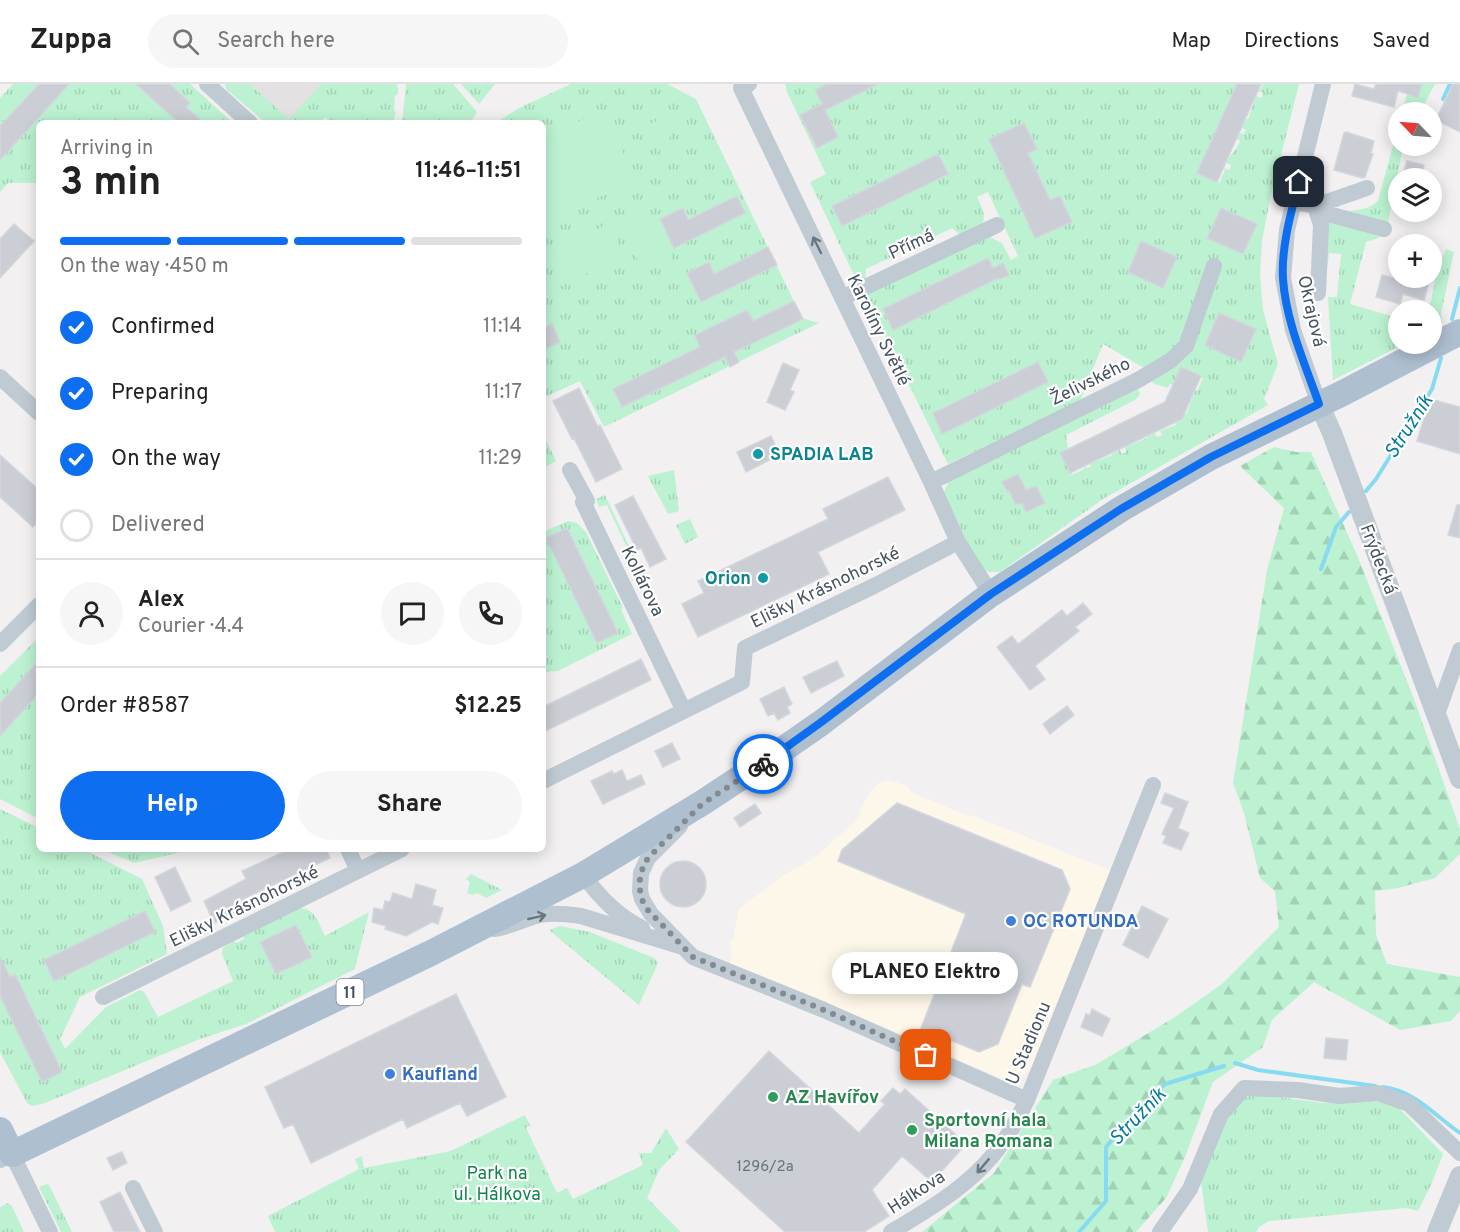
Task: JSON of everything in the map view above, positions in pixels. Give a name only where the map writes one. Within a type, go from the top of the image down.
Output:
[{"type":"main road","name":"11","points":[[6,1157],[480,928],[583,875],[702,804],[820,723],[991,594],[1121,509],[1211,457],[1460,332]]},
{"type":"main road","points":[[0,1130],[6,1157]]},
{"type":"street","points":[[207,84],[247,120]]},
{"type":"street","name":"Karolíny Světlé","points":[[749,84],[741,88],[931,482],[957,542],[991,594]]},
{"type":"street","name":"Okrajová","points":[[1319,404],[1293,330],[1283,278],[1287,230],[1323,84]]},
{"type":"street","points":[[1316,209],[1367,188]]},
{"type":"street","points":[[1294,202],[1384,229]]},
{"type":"street","points":[[1316,209],[1322,225],[1318,292]]},
{"type":"street","name":"Přímá","points":[[842,298],[997,225]]},
{"type":"street","name":"Želivského","points":[[931,482],[1138,380],[1170,361],[1186,346],[1214,266]]},
{"type":"street","points":[[0,377],[36,410]]},
{"type":"street","name":"Frýdecká","points":[[1319,404],[1332,433],[1460,779]]},
{"type":"street","name":"Kollárova","points":[[570,470],[587,501],[583,502],[684,711]]},
{"type":"street","name":"Elišky Krásnohorské","points":[[546,780],[742,682],[745,648],[874,586],[957,542]]},
{"type":"street","points":[[0,644],[36,608]]},
{"type":"street","points":[[1437,714],[1460,650]]},
{"type":"street","name":"U Stadionu","points":[[702,804],[648,858],[639,882],[645,907],[693,957],[824,1010],[1027,1100],[1153,785]]},
{"type":"street","points":[[349,852],[358,871]]},
{"type":"street","name":"Elišky Krásnohorské","points":[[103,997],[396,852]]},
{"type":"street","name":"U Stadionu","points":[[583,875],[618,913],[634,924],[681,946]]},
{"type":"street","name":"U Stadionu","points":[[480,928],[496,929],[538,915],[581,916],[681,946]]},
{"type":"street","points":[[1160,1232],[1190,1189],[1221,1114],[1244,1088],[1298,1090],[1339,1096],[1378,1093],[1409,1104],[1460,1153]]},
{"type":"street","name":"Hálkova","points":[[891,1232],[940,1203],[978,1172],[1007,1137],[1027,1100]]},
{"type":"street","points":[[6,1157],[50,1232]]},
{"type":"street","points":[[1437,1232],[1460,1176]]},
{"type":"street","points":[[133,1188],[155,1232]]},
{"type":"shaded area","points":[[250,84],[321,84],[290,120]]},
{"type":"shaded area","points":[[888,780],[911,789],[910,792],[971,817],[972,815],[1112,871],[1033,1066],[1022,1077],[1012,1080],[1001,1078],[894,1034],[894,1031],[729,965],[732,953],[729,941],[733,940],[739,909],[783,875],[820,853],[858,818],[861,814],[858,812],[879,783]]},
{"type":"green space","points":[[13,84],[39,84],[0,126],[0,98]]},
{"type":"green space","points":[[69,84],[136,84],[175,120],[36,120]]},
{"type":"green space","points":[[170,84],[190,84],[230,120],[201,120],[186,107],[190,102]]},
{"type":"green space","points":[[225,84],[250,84],[289,119],[321,84],[396,84],[398,94],[395,96],[394,120],[328,120],[325,117],[322,120],[262,120],[226,89]]},
{"type":"green space","points":[[406,84],[453,84],[477,112],[472,120],[402,120]]},
{"type":"green space","points":[[461,84],[495,84],[479,104]]},
{"type":"green space","points":[[571,84],[667,84],[696,99],[802,318],[819,323],[604,427],[580,381],[546,397],[546,120],[500,120],[521,107]]},
{"type":"green space","points":[[785,84],[1237,84],[1197,173],[1219,183],[1224,168],[1229,170],[1231,165],[1226,163],[1240,141],[1237,139],[1240,133],[1244,134],[1246,130],[1242,128],[1248,119],[1256,96],[1261,98],[1263,93],[1258,91],[1264,84],[1299,84],[1270,199],[1262,241],[1260,274],[1263,310],[1278,364],[1264,399],[1268,405],[1103,499],[1000,572],[989,572],[978,567],[944,492],[949,481],[1138,389],[1140,394],[1135,400],[1066,435],[1068,450],[1060,453],[1072,475],[1120,450],[1122,454],[1126,452],[1125,447],[1155,433],[1157,437],[1162,435],[1160,431],[1176,425],[1175,423],[1182,420],[1187,413],[1195,390],[1197,391],[1203,378],[1181,368],[1173,385],[1170,384],[1168,388],[1155,384],[1146,369],[1103,344],[1080,401],[948,464],[864,294],[990,237],[1002,243],[1011,260],[1018,256],[988,192],[977,197],[984,217],[976,229],[962,236],[952,228],[866,269],[865,284],[859,286],[810,182],[826,174]]},
{"type":"green space","points":[[1422,84],[1435,84],[1425,102],[1405,102],[1407,94],[1418,97]]},
{"type":"green space","points":[[602,110],[636,179],[546,224],[546,138]]},
{"type":"green space","points":[[663,119],[673,120],[665,163],[648,124]]},
{"type":"green space","points":[[36,120],[36,183],[8,183],[0,192],[0,160]]},
{"type":"green space","points":[[1390,156],[1401,156],[1399,168],[1388,168],[1388,222],[1386,233],[1389,234],[1366,242],[1350,304],[1388,315],[1388,352],[1333,380],[1328,297],[1337,297],[1341,254],[1329,253],[1326,279],[1322,208],[1343,211],[1358,210],[1378,201]]},
{"type":"green space","points":[[649,211],[672,259],[644,272],[621,224]]},
{"type":"green space","points":[[608,224],[623,256],[561,286],[546,254]]},
{"type":"green space","points":[[1446,249],[1454,252],[1442,309],[1442,300],[1431,300],[1434,288],[1442,288],[1442,258]]},
{"type":"green space","points":[[546,440],[556,461],[546,466]]},
{"type":"green space","points":[[1274,447],[1296,452],[1311,452],[1357,555],[1414,699],[1460,829],[1460,854],[1435,878],[1398,888],[1375,891],[1376,935],[1387,964],[1460,977],[1460,1011],[1451,1021],[1400,1030],[1314,982],[1272,1020],[1263,1047],[1213,1082],[1185,1157],[1166,1198],[1136,1232],[922,1232],[994,1173],[1053,1080],[1097,1064],[1175,1017],[1222,984],[1279,927],[1275,891],[1260,878],[1244,813],[1233,783],[1267,570],[1284,508],[1240,466]]},
{"type":"green space","points":[[674,470],[679,511],[668,514],[648,476]]},
{"type":"green space","points":[[605,495],[643,576],[630,581],[640,575],[607,505],[599,507],[596,499]]},
{"type":"green space","points":[[690,519],[698,537],[685,544],[676,525]]},
{"type":"green space","points":[[568,521],[577,523],[586,532],[623,608],[621,609],[632,634],[558,671],[546,672],[546,531]]},
{"type":"green space","points":[[36,640],[36,817],[0,799],[0,676]]},
{"type":"green space","points":[[0,809],[36,827],[36,852],[89,852],[142,879],[163,926],[167,954],[80,997],[60,1039],[65,1049],[106,1007],[140,990],[144,992],[158,1017],[233,981],[222,954],[223,948],[234,940],[236,943],[244,939],[243,936],[300,908],[313,914],[325,936],[369,912],[355,969],[246,1024],[200,1039],[45,1103],[32,1106],[27,1103],[0,1052]]},
{"type":"green space","points":[[108,852],[181,852],[134,863]]},
{"type":"green space","points":[[471,874],[502,890],[486,898],[477,893],[473,895],[467,893],[470,882],[466,879]]},
{"type":"green space","points":[[560,926],[590,932],[654,958],[658,963],[639,1005],[549,930]]},
{"type":"green space","points":[[1254,1094],[1324,1103],[1384,1101],[1398,1107],[1443,1154],[1418,1211],[1406,1208],[1269,1221],[1259,1227],[1256,1232],[1208,1232],[1201,1182],[1215,1141],[1237,1101]]},
{"type":"green space","name":"Park na ul. Hálkova","points":[[525,1115],[530,1125],[526,1128],[557,1193],[567,1188],[573,1199],[643,1165],[639,1153],[651,1153],[666,1128],[679,1149],[659,1170],[647,1198],[681,1232],[275,1232],[268,1216],[359,1169],[355,1159],[362,1156],[364,1168],[451,1151]]},
{"type":"green space","points":[[47,1184],[72,1232],[61,1232],[39,1187]]},
{"type":"green space","points":[[8,1203],[12,1206],[24,1232],[0,1232],[0,1207]]},
{"type":"building","points":[[39,84],[69,84],[0,160],[0,126]]},
{"type":"building","points":[[136,84],[170,84],[190,103],[186,107],[201,120],[176,120]]},
{"type":"building","points":[[827,84],[878,84],[825,110],[838,137],[817,148],[800,115],[822,104],[815,90]]},
{"type":"building","points":[[1237,84],[1261,84],[1217,182],[1197,173]]},
{"type":"building","points":[[1355,84],[1374,89],[1376,84],[1422,84],[1418,97],[1398,91],[1395,102],[1388,102],[1388,105],[1352,96]]},
{"type":"building","points":[[1453,84],[1460,84],[1460,132],[1442,123],[1442,107]]},
{"type":"building","points":[[1024,123],[1037,149],[1028,153],[1050,200],[1060,196],[1072,222],[1035,238],[989,139]]},
{"type":"building","points":[[1346,132],[1374,141],[1371,153],[1373,154],[1365,177],[1334,170]]},
{"type":"building","points":[[938,154],[948,174],[842,226],[832,206]]},
{"type":"building","points":[[1407,161],[1424,165],[1423,168],[1405,168]]},
{"type":"building","points":[[737,196],[745,213],[674,248],[660,219],[683,208],[688,220]]},
{"type":"building","points":[[1221,208],[1257,224],[1243,254],[1207,238]]},
{"type":"building","points":[[14,224],[34,241],[0,278],[0,239]]},
{"type":"building","points":[[1141,241],[1177,257],[1163,288],[1128,272]]},
{"type":"building","points":[[768,247],[777,265],[701,302],[687,273],[709,262],[714,274]]},
{"type":"building","points":[[988,258],[993,268],[1003,263],[1009,275],[998,278],[893,330],[883,309]]},
{"type":"building","points":[[1382,275],[1388,277],[1388,288],[1427,288],[1424,300],[1403,294],[1401,300],[1388,300],[1376,297]]},
{"type":"building","points":[[794,301],[803,319],[734,352],[739,362],[730,367],[725,357],[622,407],[613,389],[700,347],[695,335],[747,310],[753,321]]},
{"type":"building","points":[[1219,313],[1256,329],[1241,362],[1205,345]]},
{"type":"building","points":[[552,324],[560,342],[546,349],[546,327]]},
{"type":"building","points":[[1038,362],[1048,382],[942,434],[933,413]]},
{"type":"building","points":[[783,363],[799,370],[790,390],[794,392],[785,410],[767,402]]},
{"type":"building","points":[[1181,367],[1201,376],[1182,419],[1070,473],[1060,453],[1165,402]]},
{"type":"building","points":[[579,388],[622,469],[596,482],[553,401]]},
{"type":"building","points":[[1430,399],[1460,407],[1460,454],[1417,441]]},
{"type":"building","name":"SPADIA LAB","points":[[771,436],[780,455],[746,472],[737,452]]},
{"type":"building","points":[[0,455],[36,487],[36,524],[33,527],[0,497]]},
{"type":"building","points":[[1018,474],[1026,490],[1036,486],[1045,503],[1026,512],[1022,503],[1016,505],[1009,490],[1007,491],[1002,482]]},
{"type":"building","name":"Orion","points":[[888,477],[905,510],[818,552],[829,574],[698,637],[682,604],[704,593],[698,581],[828,519],[823,509]]},
{"type":"building","points":[[633,496],[666,559],[650,567],[641,548],[637,550],[615,505]]},
{"type":"building","points":[[1457,505],[1460,505],[1460,538],[1448,535]]},
{"type":"building","points":[[567,528],[618,633],[597,643],[546,538]]},
{"type":"building","points":[[1083,603],[1092,614],[1075,627],[1079,631],[1035,666],[1045,679],[1030,690],[997,647],[1012,636],[1018,644],[1062,610],[1067,616]]},
{"type":"building","points":[[641,659],[651,680],[546,731],[546,706]]},
{"type":"building","points":[[837,661],[844,676],[811,693],[803,677]]},
{"type":"building","points":[[36,663],[36,696],[0,736],[0,703]]},
{"type":"building","points":[[784,687],[792,704],[787,707],[790,713],[778,720],[774,713],[768,716],[760,699]]},
{"type":"building","points":[[1067,706],[1074,715],[1050,734],[1043,724]]},
{"type":"building","points":[[672,743],[680,759],[663,767],[655,751]]},
{"type":"building","points":[[622,770],[627,781],[641,775],[645,784],[603,804],[591,781],[612,771],[614,774]]},
{"type":"building","points":[[1165,793],[1188,802],[1178,828],[1189,833],[1181,850],[1163,843],[1166,836],[1162,834],[1174,808],[1161,803]]},
{"type":"building","name":"OC ROTUNDA","points":[[897,803],[1062,870],[1070,889],[1030,987],[1022,984],[998,1044],[979,1052],[921,1028],[966,914],[838,861],[842,850]]},
{"type":"building","points":[[755,804],[761,813],[740,827],[734,818]]},
{"type":"building","points":[[283,852],[327,852],[330,858],[243,899],[247,907],[214,923],[204,901],[246,879],[242,871]]},
{"type":"building","points":[[683,861],[699,868],[706,884],[699,900],[683,907],[667,900],[660,884],[667,868]]},
{"type":"building","points":[[175,867],[191,901],[171,911],[155,877]]},
{"type":"building","points":[[416,884],[436,890],[432,905],[443,908],[438,924],[432,922],[406,936],[372,922],[374,908],[383,910],[385,901],[390,902],[393,893],[412,899]]},
{"type":"building","points":[[1142,906],[1168,919],[1148,958],[1123,945]]},
{"type":"building","points":[[145,911],[155,932],[54,981],[44,960]]},
{"type":"building","points":[[296,925],[312,957],[276,974],[260,942]]},
{"type":"building","points":[[0,957],[10,977],[15,974],[62,1072],[42,1082],[0,996]]},
{"type":"building","points":[[456,994],[506,1097],[467,1116],[460,1103],[407,1128],[403,1119],[311,1163],[293,1124],[284,1128],[265,1087]]},
{"type":"building","points":[[1092,1009],[1110,1019],[1102,1036],[1081,1027],[1086,1014],[1090,1015]]},
{"type":"building","points":[[1326,1038],[1348,1040],[1346,1060],[1324,1058]]},
{"type":"building","name":"AZ Havířov","points":[[769,1051],[859,1133],[885,1104],[881,1101],[893,1088],[900,1094],[905,1089],[966,1144],[932,1182],[902,1156],[872,1190],[889,1216],[864,1232],[785,1232],[686,1142]]},
{"type":"building","points":[[122,1152],[127,1163],[113,1170],[107,1158]]},
{"type":"building","points":[[120,1192],[140,1232],[114,1232],[100,1202]]},
{"type":"waterway","name":"Stružník","points":[[1443,99],[1450,84]]},
{"type":"waterway","name":"Stružník","points":[[1452,319],[1460,288]]},
{"type":"waterway","name":"Stružník","points":[[1366,491],[1376,479],[1432,389],[1441,358]]},
{"type":"waterway","name":"Stružník","points":[[1321,569],[1336,527],[1349,512]]},
{"type":"waterway","points":[[1235,1063],[1258,1070],[1375,1086]]},
{"type":"waterway","name":"Stružník","points":[[1079,1232],[1106,1201],[1106,1147],[1133,1115],[1165,1084],[1224,1066]]},
{"type":"waterway","points":[[1383,1087],[1405,1093],[1460,1133]]},
{"type":"way so far","points":[[763,764],[702,804],[648,858],[639,882],[645,907],[693,957],[824,1010],[926,1055]]},
{"type":"place","name":"SPADIA LAB","points":[[758,454]]},
{"type":"place","name":"Orion","points":[[763,578]]},
{"type":"place","name":"OC ROTUNDA","points":[[1011,921]]},
{"type":"place","name":"PLANEO Elektro","points":[[926,1055]]},
{"type":"place","name":"Kaufland","points":[[390,1074]]},
{"type":"place","name":"AZ Havířov","points":[[773,1097]]},
{"type":"place","name":"Sportovní hala Milana Romana","points":[[912,1130]]},
{"type":"route","points":[[763,764],[991,594],[1121,509],[1211,457],[1319,404],[1293,330],[1283,278],[1287,230],[1299,182]]}]
